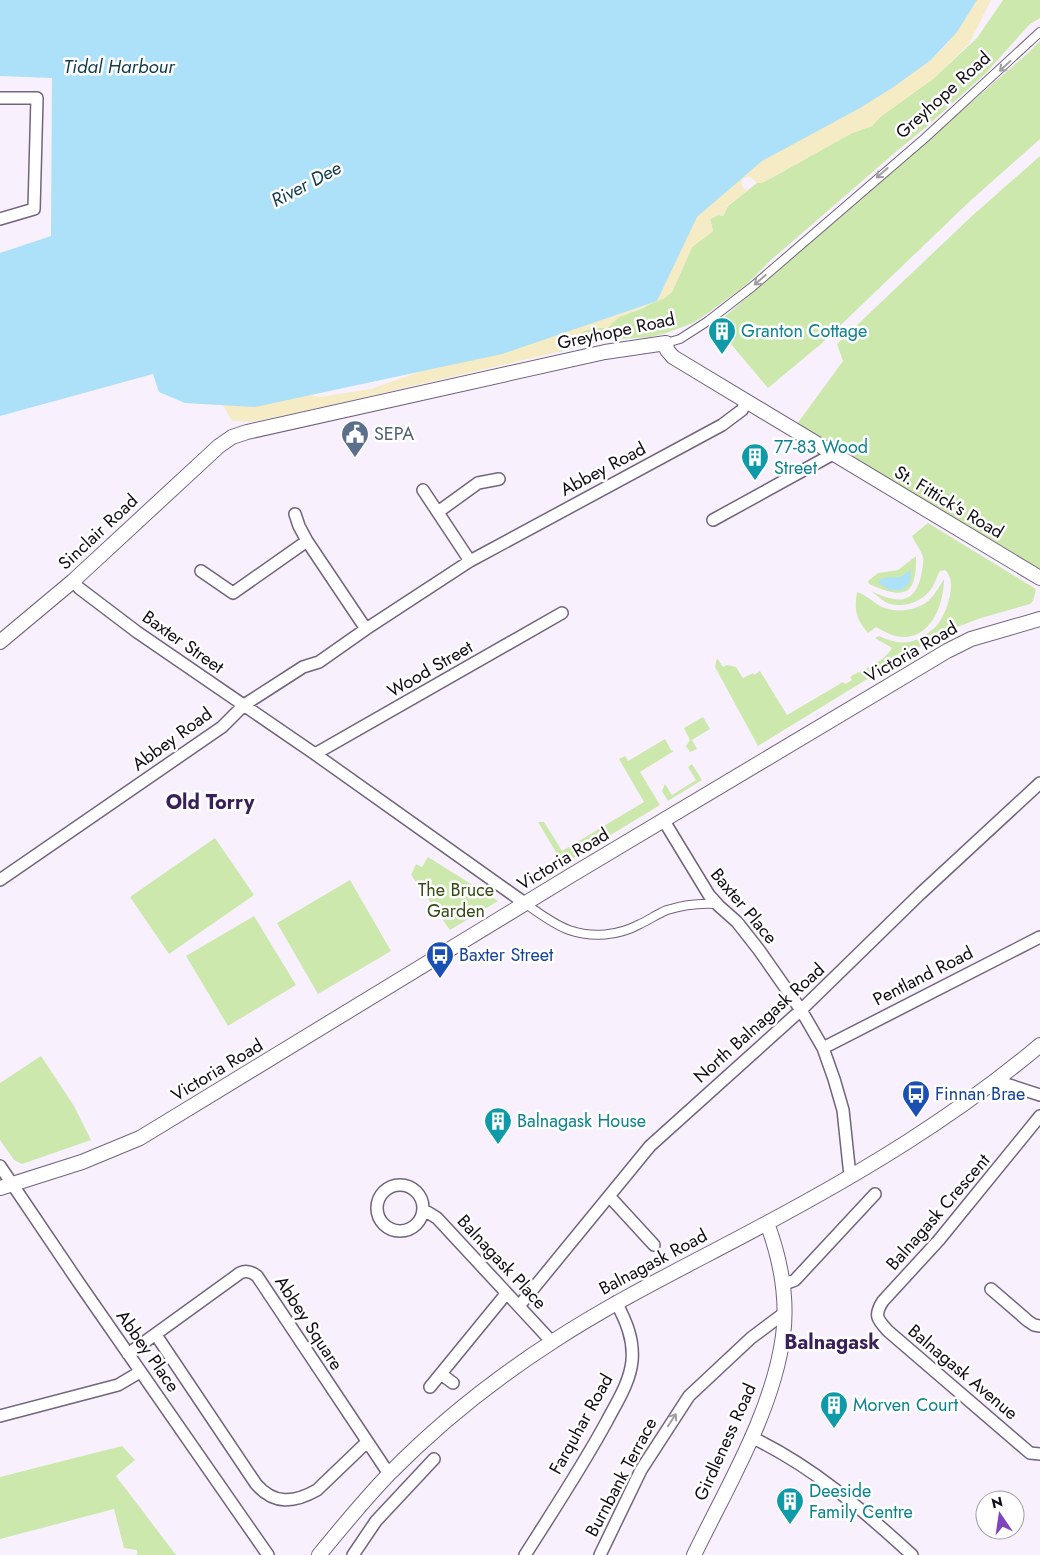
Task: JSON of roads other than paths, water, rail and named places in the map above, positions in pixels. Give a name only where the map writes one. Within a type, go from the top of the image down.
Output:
[{"type":"street","name":"Greyhope Road","points":[[218,446],[232,437],[247,432],[605,352],[666,343],[680,339],[708,321],[752,287],[925,138],[1040,32]]},
{"type":"street","points":[[0,98],[37,98],[34,208],[0,219]]},
{"type":"street","name":"St. Fittick's Road","points":[[666,343],[667,350],[673,357],[1040,578]]},
{"type":"street","name":"Abbey Road","points":[[0,880],[222,727],[244,705],[303,667],[319,662],[470,561],[722,425],[742,410],[747,401]]},
{"type":"street","name":"Sinclair Road","points":[[0,642],[73,581],[218,446]]},
{"type":"street","points":[[713,520],[833,454]]},
{"type":"street","points":[[438,512],[478,483],[499,479]]},
{"type":"street","points":[[423,490],[470,561]]},
{"type":"street","points":[[295,514],[307,542],[366,629]]},
{"type":"street","points":[[201,570],[233,593],[307,542]]},
{"type":"street","name":"Baxter Street","points":[[73,581],[79,588],[137,632],[315,754],[526,904],[568,930],[598,935],[624,932],[667,910],[698,903],[716,904]]},
{"type":"street","name":"Wood Street","points":[[315,754],[562,613]]},
{"type":"street","name":"Victoria Road","points":[[6,1186],[82,1162],[140,1138],[947,651],[971,639],[1040,619]]},
{"type":"street","name":"North Balnagask Road","points":[[519,1306],[650,1146],[801,1010],[920,894],[1040,783]]},
{"type":"street","name":"Baxter Place","points":[[664,821],[697,877],[716,904],[737,922],[760,950],[801,1010]]},
{"type":"street","name":"Pentland Road","points":[[823,1048],[1040,936]]},
{"type":"street","points":[[801,1010],[823,1048],[834,1078],[843,1110],[850,1176]]},
{"type":"street","name":"Balnagask Road","points":[[318,1555],[389,1474],[462,1408],[499,1378],[616,1302],[767,1223],[899,1148],[1010,1071],[1040,1045]]},
{"type":"street","points":[[992,1083],[1006,1084],[1040,1095]]},
{"type":"street","name":"Balnagask Crescent","points":[[888,1331],[878,1320],[878,1309],[883,1301],[939,1240],[1040,1116]]},
{"type":"street","name":"Abbey Place","points":[[0,1166],[6,1186],[128,1354],[268,1555]]},
{"type":"street","name":"Balnagask Place","points":[[424,1210],[417,1224],[410,1229],[402,1231],[391,1229],[385,1225],[380,1219],[378,1204],[380,1196],[393,1186],[409,1186],[416,1190],[421,1197],[424,1210],[437,1218],[552,1342]]},
{"type":"street","points":[[782,1285],[795,1280],[875,1194]]},
{"type":"street","points":[[609,1196],[654,1245]]},
{"type":"street","name":"Girdleness Road","points":[[694,1555],[751,1437],[768,1394],[780,1353],[783,1334],[782,1285],[778,1260],[767,1223]]},
{"type":"street","name":"Abbey Square","points":[[128,1354],[240,1273],[246,1271],[252,1273],[257,1276],[389,1474]]},
{"type":"street","points":[[991,1289],[1028,1321],[1040,1326]]},
{"type":"street","points":[[430,1387],[506,1294]]},
{"type":"street","name":"Farquhar Road","points":[[525,1555],[594,1444],[620,1397],[632,1357],[630,1335],[626,1321],[616,1302]]},
{"type":"street","name":"Burnbank Terrace","points":[[600,1555],[641,1470],[689,1396],[751,1338],[783,1314]]},
{"type":"street","name":"Balnagask Avenue","points":[[888,1331],[1030,1452],[1040,1454]]},
{"type":"street","points":[[156,1335],[256,1484],[270,1497],[287,1500],[307,1496],[317,1490],[366,1442]]},
{"type":"street","points":[[0,1416],[118,1384],[140,1372]]},
{"type":"street","points":[[441,1374],[453,1384]]},
{"type":"street","points":[[751,1437],[778,1451],[857,1505],[912,1555]]},
{"type":"street","points":[[353,1555],[376,1521],[434,1460]]},
{"type":"water","points":[[0,0],[977,0],[957,32],[931,60],[860,108],[762,161],[697,217],[657,301],[502,354],[255,407],[185,403],[159,392],[153,374],[0,416],[0,253],[51,236],[52,78],[0,76]]},
{"type":"water","points":[[911,570],[910,582],[902,590],[890,590],[878,582],[883,578],[900,577]]},
{"type":"place","name":"Granton Cottage","points":[[722,355]]},
{"type":"place","name":"SEPA","points":[[355,458]]},
{"type":"place","name":"77-83 Wood Street","points":[[755,481]]},
{"type":"place","name":"Baxter Street","points":[[440,979]]},
{"type":"place","name":"Finnan Brae","points":[[916,1118]]},
{"type":"place","name":"Balnagask House","points":[[498,1145]]},
{"type":"place","name":"Morven Court","points":[[834,1429]]},
{"type":"place","name":"Deeside Family Centre","points":[[790,1525]]},
{"type":"district","name":"Old Torry","points":[[210,802]]},
{"type":"district","name":"Balnagask","points":[[832,1342]]},
{"type":"water label","name":"Tidal Harbour","points":[[119,66]]},
{"type":"water label","name":"River Dee","points":[[306,184]]},
{"type":"park label","name":"The Bruce Garden","points":[[456,900]]}]
